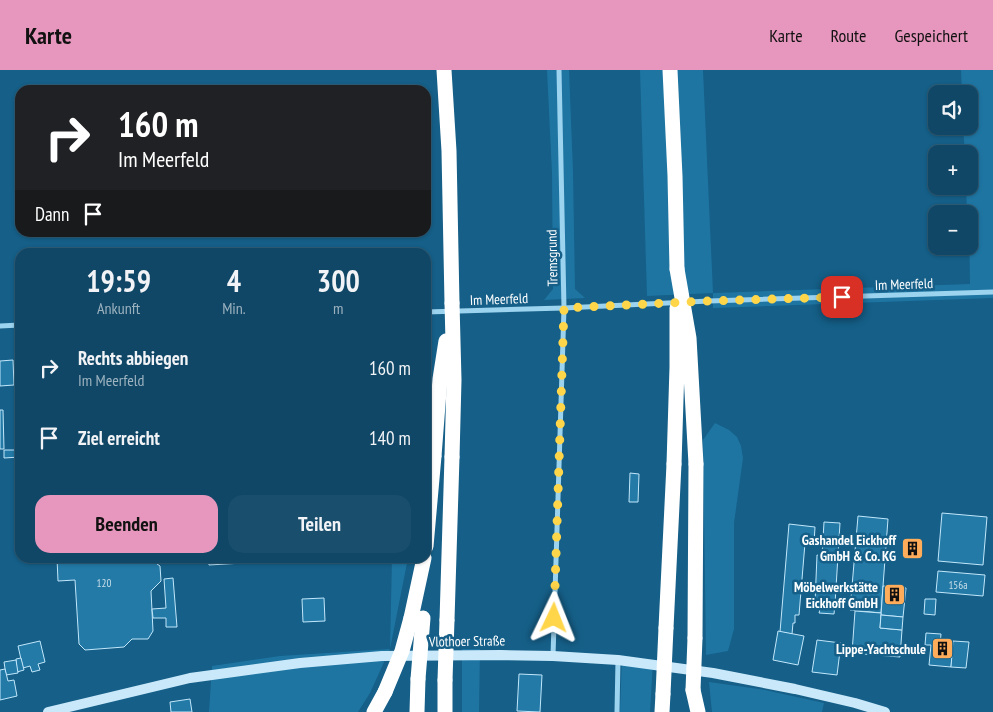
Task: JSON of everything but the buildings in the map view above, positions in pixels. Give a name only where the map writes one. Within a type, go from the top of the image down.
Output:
[{"type":"highway","points":[[444,70],[449,151],[454,380],[445,712]]},
{"type":"highway","points":[[662,712],[677,367],[675,176],[670,70]]},
{"type":"highway","points":[[677,269],[689,338],[696,464],[695,638],[692,712]]},
{"type":"highway","points":[[431,490],[440,379],[452,303]]},
{"type":"highway","points":[[417,712],[417,618],[424,563]]},
{"type":"highway","points":[[374,712],[385,692],[417,618]]},
{"type":"highway","points":[[693,690],[698,712]]},
{"type":"main road","name":"Vlothoer Straße","points":[[48,712],[190,678],[300,662],[382,656],[501,654],[618,660],[713,673],[786,687],[886,712]]},
{"type":"street","name":"Tremsgrund","points":[[553,656],[564,308],[559,70]]},
{"type":"street","name":"Im Meerfeld","points":[[431,312],[993,292]]},
{"type":"street","points":[[0,326],[15,325]]},
{"type":"street","points":[[617,712],[618,660]]},
{"type":"shaded area","points":[[547,70],[569,70],[575,289],[585,298],[544,300],[553,289],[552,173]]},
{"type":"shaded area","points":[[640,70],[703,70],[713,293],[647,296]]},
{"type":"shaded area","points":[[961,70],[993,70],[993,298],[713,308],[713,293],[970,284],[970,255],[978,255],[978,205],[967,205],[966,195],[978,195],[978,145],[964,145],[964,135],[978,135],[978,85],[962,85]]},
{"type":"shaded area","points":[[715,423],[729,430],[737,437],[743,458],[734,523],[734,629],[728,651],[706,655],[703,440]]},
{"type":"shaded area","points":[[392,563],[407,563],[390,649]]},
{"type":"shaded area","points":[[390,649],[370,693],[358,712],[209,712],[212,666],[280,656]]},
{"type":"shaded area","points":[[462,649],[480,649],[479,712],[462,712]]},
{"type":"shaded area","points":[[622,657],[653,662],[650,712],[620,712]]},
{"type":"shaded area","points":[[709,682],[765,690],[824,703],[822,712],[712,712]]},
{"type":"place","name":"Gashandel Eickhoff GmbH & Co. KG","points":[[912,548]]},
{"type":"place","name":"Möbelwerkstätte Eickhoff GmbH","points":[[894,595]]},
{"type":"place","name":"Lippe-Yachtschule","points":[[942,649]]},
{"type":"route","points":[[554,618],[564,308],[842,297]]}]
